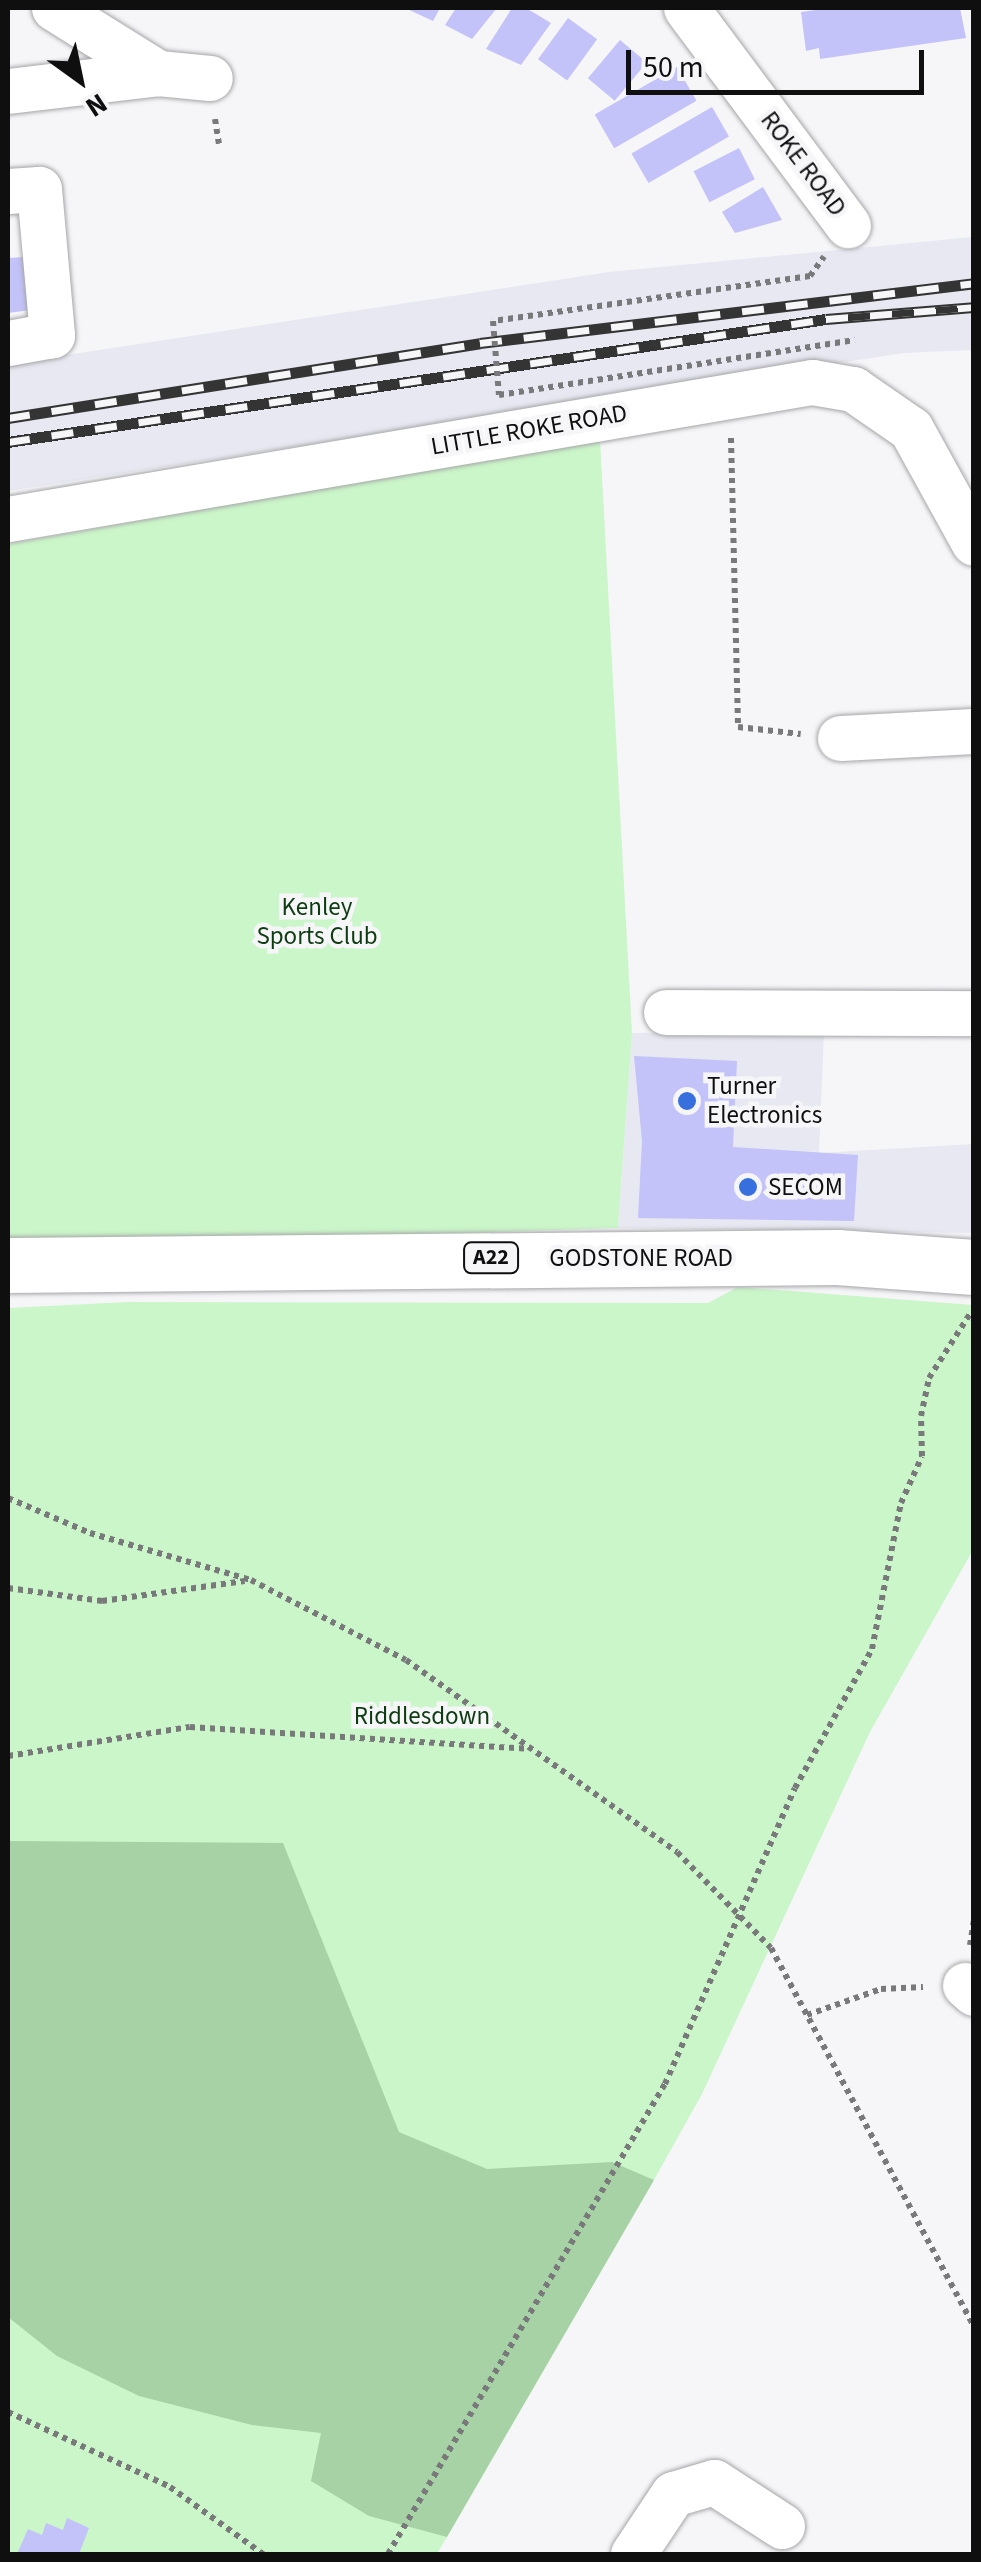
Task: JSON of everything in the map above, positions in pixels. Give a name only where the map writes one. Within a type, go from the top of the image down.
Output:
[{"type":"highway","name":"GODSTONE ROAD","points":[[8,1265],[837,1257],[974,1267]]},
{"type":"street","points":[[54,8],[158,73]]},
{"type":"street","name":"ROKE ROAD","points":[[686,8],[848,225]]},
{"type":"street","points":[[8,90],[158,73],[210,78]]},
{"type":"street","points":[[8,343],[52,335],[23,190]]},
{"type":"street","name":"LITTLE ROKE ROAD","points":[[8,519],[812,382],[854,389],[911,429],[974,543]]},
{"type":"street","points":[[840,738],[974,730]]},
{"type":"street","points":[[666,1012],[974,1013]]},
{"type":"street","points":[[633,2554],[673,2494],[714,2482],[782,2526]]},
{"type":"path","points":[[810,276],[493,321],[499,395],[855,340]]},
{"type":"path","points":[[733,459],[738,727],[840,738]]},
{"type":"path","points":[[388,2554],[665,2084],[742,1918],[795,1788],[872,1649],[901,1502],[922,1456],[920,1416],[930,1378],[974,1310]]},
{"type":"path","points":[[8,1498],[90,1533],[251,1580],[406,1660],[677,1852],[771,1948],[974,2327]]},
{"type":"path","points":[[8,1588],[102,1602],[251,1580]]},
{"type":"path","points":[[8,1756],[190,1727],[529,1750]]},
{"type":"path","points":[[807,2015],[880,1989],[969,1989]]},
{"type":"path","points":[[8,2412],[170,2486],[263,2554]]},
{"type":"shaded area","points":[[973,237],[973,350],[904,353],[8,491],[8,364],[609,272]]},
{"type":"shaded area","points":[[824,1032],[819,1153],[973,1144],[973,1233],[618,1228],[632,1033]]},
{"type":"green space","name":"Kenley Sports Club","points":[[600,439],[632,1033],[618,1228],[8,1248],[8,544]]},
{"type":"green space","name":"Riddlesdown","points":[[738,1287],[973,1305],[973,1550],[870,1732],[702,2094],[654,2180],[437,2554],[8,2554],[8,1308],[128,1302],[708,1303]]},
{"type":"green space","points":[[8,1841],[283,1843],[399,2132],[487,2169],[612,2162],[654,2180],[447,2537],[369,2516],[311,2481],[321,2433],[252,2425],[139,2396],[57,2356],[8,2317]]},
{"type":"building","points":[[405,8],[440,8],[433,21]]},
{"type":"building","points":[[456,8],[497,8],[472,39],[445,25]]},
{"type":"building","points":[[512,8],[526,8],[551,23],[521,65],[486,49]]},
{"type":"building","points":[[830,8],[960,8],[966,38],[820,59],[819,48],[806,51],[801,12]]},
{"type":"building","points":[[568,18],[597,39],[567,80],[538,59]]},
{"type":"building","points":[[620,40],[647,62],[615,101],[588,78]]},
{"type":"building","points":[[677,67],[696,101],[614,148],[595,114]]},
{"type":"building","points":[[712,107],[729,136],[648,183],[631,154]]},
{"type":"building","points":[[739,148],[755,179],[709,202],[694,171]]},
{"type":"building","points":[[763,187],[782,220],[735,233],[722,212]]},
{"type":"building","points":[[23,257],[31,310],[8,313],[8,258]]},
{"type":"building","name":"SECOM","points":[[634,1056],[737,1061],[733,1147],[858,1155],[854,1221],[638,1218],[642,1141]]},
{"type":"building","points":[[67,2518],[89,2528],[79,2554],[17,2554],[28,2529],[42,2535],[46,2523],[63,2530]]},
{"type":"railway","points":[[8,418],[480,343],[974,283]]},
{"type":"railway","points":[[8,442],[826,319],[974,307]]},
{"type":"place","name":"Turner Electronics","points":[[687,1101]]},
{"type":"place","name":"SECOM","points":[[748,1187]]}]
